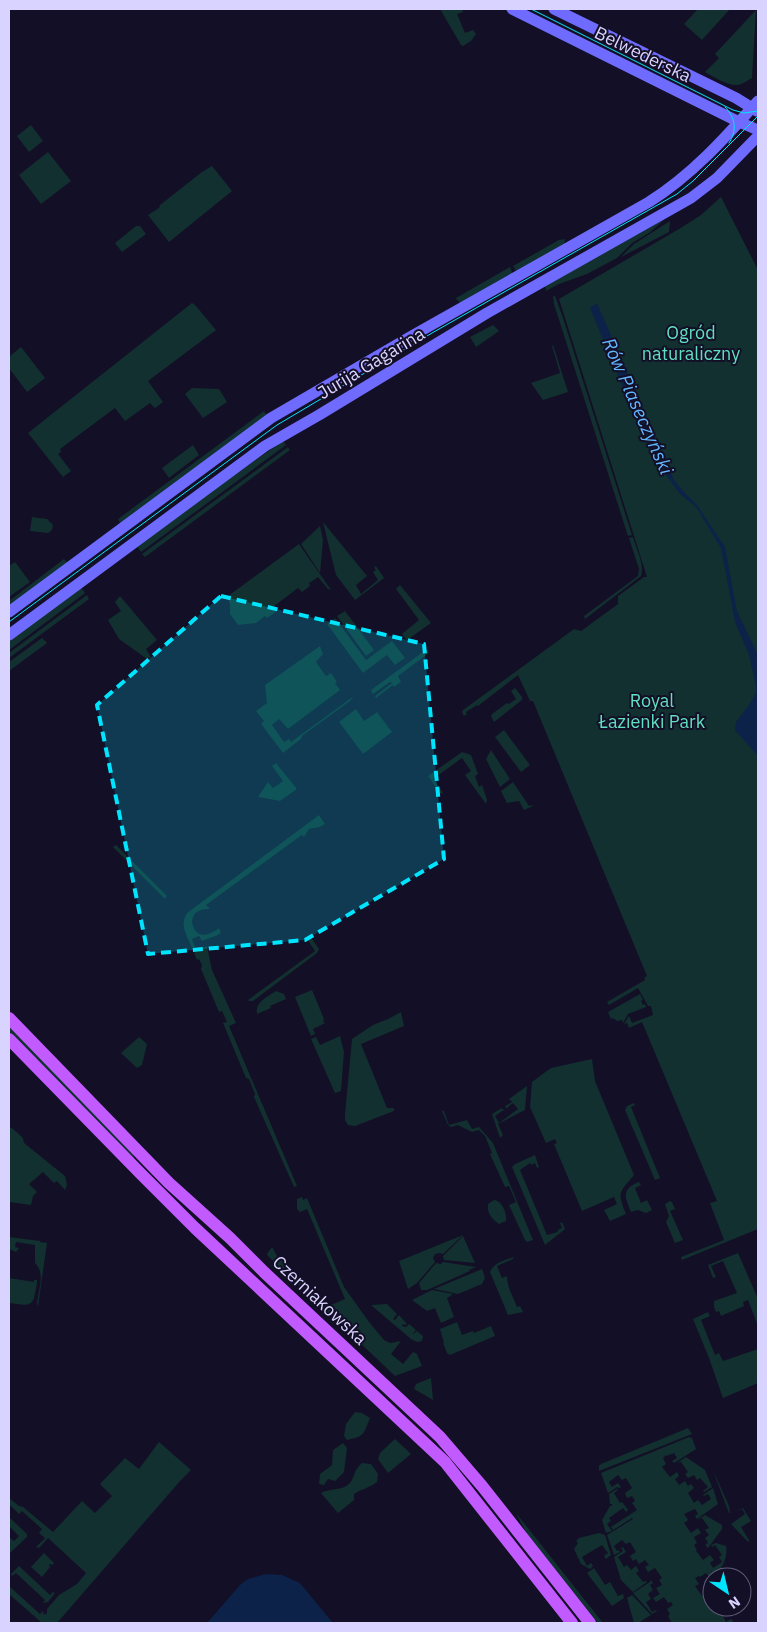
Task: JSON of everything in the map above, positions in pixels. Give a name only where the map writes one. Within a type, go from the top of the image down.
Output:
[{"type":"main road","name":"Belwederska","points":[[512,9],[758,130]]},
{"type":"main road","name":"Belwederska","points":[[554,9],[756,107]]},
{"type":"main road","name":"Jurija Gagarina","points":[[9,612],[272,418],[662,194],[690,172],[756,107]]},
{"type":"main road","name":"Jurija Gagarina","points":[[9,635],[264,446],[319,415],[487,313],[691,198],[717,178],[758,136]]},
{"type":"main road","name":"Czerniakowska","points":[[9,1018],[169,1183],[230,1238],[440,1437],[482,1486],[590,1623]]},
{"type":"main road","name":"Czerniakowska","points":[[9,1039],[188,1221],[445,1462],[572,1623]]},
{"type":"highlighted area","points":[[221,596],[424,644],[444,859],[305,940],[148,954],[97,705]]},
{"type":"green space","points":[[440,9],[462,9],[463,12],[457,14],[465,33],[473,30],[476,34],[471,41],[463,46],[461,45]]},
{"type":"green space","points":[[698,9],[729,10],[702,40],[684,24]]},
{"type":"green space","points":[[756,10],[752,78],[741,84],[733,85],[705,72],[719,58],[715,54]]},
{"type":"green space","points":[[31,125],[43,141],[29,152],[17,136]]},
{"type":"green space","points":[[48,152],[71,181],[41,204],[19,175]]},
{"type":"green space","points":[[212,166],[232,191],[169,242],[148,215]]},
{"type":"green space","name":"Royal Łazienki Park","points":[[721,197],[758,270],[758,1229],[682,1260],[681,1257],[724,1240],[710,1203],[717,1201],[642,1022],[629,1028],[627,1023],[624,1024],[629,1016],[632,1023],[653,1015],[651,1006],[648,1006],[638,988],[609,1005],[607,1002],[645,980],[644,978],[647,976],[533,701],[530,701],[518,675],[478,706],[466,712],[467,714],[464,716],[462,712],[574,629],[581,631],[618,604],[618,596],[644,577],[647,577],[559,299],[679,229],[701,215]]},
{"type":"green space","points":[[665,219],[649,233],[632,243],[617,258],[587,274],[546,291],[545,286]]},
{"type":"green space","points":[[670,221],[669,232],[621,257],[634,244]]},
{"type":"green space","points":[[136,226],[140,226],[146,234],[122,252],[115,243]]},
{"type":"green space","points":[[565,239],[564,245],[516,271],[513,266],[559,240]]},
{"type":"green space","points":[[510,267],[513,274],[462,304],[456,299],[456,298]]},
{"type":"green space","points":[[553,296],[555,296],[563,318],[632,535],[628,536]]},
{"type":"green space","points":[[192,303],[216,330],[148,381],[163,402],[155,408],[150,403],[125,421],[115,408],[60,449],[61,452],[58,454],[71,471],[63,477],[28,433]]},
{"type":"green space","points":[[493,325],[499,331],[476,347],[470,337]]},
{"type":"green space","points":[[553,345],[568,392],[543,400],[531,383],[560,373]]},
{"type":"green space","points":[[21,347],[45,378],[27,392],[9,368],[9,357]]},
{"type":"green space","points":[[192,388],[219,389],[227,402],[203,418],[185,394]]},
{"type":"green space","points":[[264,411],[267,416],[121,525],[118,519]]},
{"type":"green space","points":[[283,441],[286,445],[141,552],[136,545]]},
{"type":"green space","points":[[193,445],[199,455],[169,478],[162,468]]},
{"type":"green space","points":[[288,447],[290,450],[145,557],[142,554]]},
{"type":"green space","points":[[32,517],[47,519],[53,525],[52,530],[48,533],[30,531]]},
{"type":"green space","points":[[323,522],[367,576],[356,585],[361,594],[378,580],[373,572],[376,570],[374,568],[376,566],[384,578],[355,600],[336,575]]},
{"type":"green space","points":[[320,526],[323,540],[320,573],[301,544]]},
{"type":"green space","points":[[633,537],[641,562],[641,576],[585,619],[584,616],[638,576],[639,569],[629,538]]},
{"type":"green space","points":[[299,544],[331,590],[318,577],[309,583],[310,586],[302,592],[298,588],[273,607],[276,612],[267,618],[265,616],[256,623],[238,625],[230,614],[228,596]]},
{"type":"green space","points":[[64,559],[68,564],[9,608],[9,601]]},
{"type":"green space","points":[[15,562],[30,582],[9,597],[9,566]]},
{"type":"green space","points":[[400,585],[431,623],[407,640],[402,634],[419,620],[396,589]]},
{"type":"green space","points":[[80,586],[85,593],[9,650],[9,639]]},
{"type":"green space","points":[[87,595],[89,599],[9,658],[9,653]]},
{"type":"green space","points":[[120,596],[157,640],[146,649],[151,657],[147,659],[119,639],[108,620],[121,611],[115,602]]},
{"type":"green space","points":[[345,611],[374,650],[366,656],[337,616]]},
{"type":"green space","points":[[335,618],[366,660],[392,641],[405,658],[395,665],[387,655],[363,673],[327,624]]},
{"type":"green space","points":[[42,638],[47,643],[9,671],[9,662]]},
{"type":"green space","points":[[320,646],[323,654],[316,662],[326,676],[331,673],[340,690],[288,729],[279,719],[272,725],[284,742],[289,739],[291,742],[354,696],[283,753],[261,724],[264,721],[256,711],[267,703],[265,685]]},
{"type":"green space","points":[[427,649],[429,653],[398,676],[401,682],[394,687],[393,685],[376,698],[375,696],[392,683],[390,682],[373,694],[371,690]]},
{"type":"green space","points":[[515,688],[522,697],[522,700],[494,722],[492,714],[516,699],[511,691]]},
{"type":"green space","points":[[356,709],[364,721],[377,712],[392,732],[363,754],[339,722]]},
{"type":"green space","points":[[504,730],[530,765],[521,772],[495,737]]},
{"type":"green space","points":[[491,750],[510,779],[500,787],[486,759]]},
{"type":"green space","points":[[462,752],[471,755],[478,774],[475,776],[479,787],[482,785],[487,800],[486,804],[465,775],[471,771],[462,758],[433,779],[443,793],[441,794],[428,776]]},
{"type":"green space","points":[[276,763],[297,789],[280,801],[258,797],[268,782],[273,788],[283,781],[272,766]]},
{"type":"green space","points":[[513,782],[529,806],[533,806],[524,810],[519,801],[507,803],[501,791]]},
{"type":"green space","points":[[319,815],[325,824],[309,829],[304,837],[302,835],[206,905],[210,909],[200,910],[195,913],[192,922],[196,932],[203,935],[219,928],[221,933],[202,941],[199,936],[192,939],[195,947],[192,948],[184,926],[187,913]]},
{"type":"green space","points":[[116,845],[167,896],[165,899],[113,847]]},
{"type":"green space","points":[[310,936],[319,949],[317,953],[253,1001],[249,1001],[315,951],[307,939]]},
{"type":"green space","points":[[207,946],[212,970],[236,1023],[229,1026],[297,1186],[294,1187],[254,1097],[255,1094],[249,1079],[246,1078],[223,1023],[227,1022],[222,1011],[219,1012],[201,969],[202,965],[194,953]]},
{"type":"green space","points":[[312,990],[325,1023],[313,1029],[315,1034],[311,1036],[295,997]]},
{"type":"green space","points":[[276,991],[284,994],[286,999],[257,1014],[260,1003]]},
{"type":"green space","points":[[640,994],[643,1000],[641,1001],[646,1007],[628,1014],[623,1023],[622,1020],[611,1019],[608,1012]]},
{"type":"green space","points":[[401,1012],[404,1026],[361,1044],[387,1108],[394,1108],[394,1111],[355,1126],[348,1125],[345,1120],[345,1114],[352,1039],[373,1025]]},
{"type":"green space","points":[[9,1025],[133,1153],[135,1162],[9,1032]]},
{"type":"green space","points":[[340,1036],[344,1052],[341,1091],[335,1093],[311,1039],[316,1037],[320,1045]]},
{"type":"green space","points":[[139,1037],[147,1044],[142,1065],[137,1068],[121,1053]]},
{"type":"green space","points":[[592,1059],[595,1081],[634,1175],[621,1193],[621,1201],[626,1214],[610,1221],[604,1210],[617,1204],[614,1197],[582,1211],[554,1144],[557,1143],[555,1139],[546,1143],[530,1107],[532,1082],[551,1068]]},
{"type":"green space","points":[[527,1086],[525,1110],[498,1124],[503,1135],[500,1138],[492,1114],[502,1108],[504,1111],[495,1116],[499,1123],[518,1109],[513,1103],[507,1109],[505,1106],[512,1102],[509,1099]]},
{"type":"green space","points":[[634,1103],[635,1105],[631,1107],[660,1178],[655,1180],[625,1110],[627,1106]]},
{"type":"green space","points":[[442,1111],[444,1111],[449,1125],[467,1120],[472,1129],[479,1127],[493,1143],[533,1240],[527,1242],[525,1240],[509,1205],[516,1202],[509,1186],[505,1187],[490,1154],[492,1153],[485,1136],[479,1130],[472,1132],[458,1125],[451,1127],[448,1125]]},
{"type":"green space","points":[[9,1127],[23,1138],[24,1143],[65,1176],[67,1185],[65,1190],[57,1181],[54,1183],[43,1172],[29,1184],[37,1192],[33,1196],[31,1205],[9,1202]]},
{"type":"green space","points":[[535,1155],[539,1167],[537,1168],[535,1163],[531,1165],[530,1163],[520,1170],[547,1235],[558,1232],[562,1228],[560,1223],[562,1222],[565,1229],[545,1245],[512,1167]]},
{"type":"green space","points":[[639,1182],[641,1185],[635,1188],[641,1203],[647,1200],[652,1210],[646,1213],[638,1210],[631,1212],[626,1198],[629,1188]]},
{"type":"green space","points":[[302,1197],[303,1200],[307,1198],[344,1287],[384,1340],[390,1343],[401,1341],[391,1354],[403,1364],[413,1352],[417,1354],[422,1366],[395,1376],[317,1302],[321,1297],[331,1305],[345,1299],[307,1209],[300,1212],[297,1209],[297,1199]]},
{"type":"green space","points":[[494,1200],[502,1205],[506,1214],[506,1221],[499,1224],[488,1211],[488,1204]]},
{"type":"green space","points":[[670,1201],[675,1209],[670,1211],[683,1240],[675,1243],[666,1222],[669,1216],[665,1204]]},
{"type":"green space","points":[[463,1235],[443,1254],[435,1254],[433,1258],[435,1262],[417,1283],[408,1289],[399,1261]]},
{"type":"green space","points":[[463,1236],[475,1263],[444,1260],[443,1256]]},
{"type":"green space","points":[[9,1237],[47,1243],[38,1306],[41,1277],[35,1263],[35,1245],[16,1242],[15,1247],[19,1248],[16,1252],[9,1249]]},
{"type":"green space","points":[[272,1247],[277,1256],[320,1296],[315,1301],[268,1256],[267,1254]]},
{"type":"green space","points":[[738,1253],[758,1299],[758,1326],[748,1300],[743,1302],[744,1306],[721,1316],[714,1307],[714,1301],[737,1293],[723,1261],[711,1266],[716,1277],[713,1278],[708,1265]]},
{"type":"green space","points":[[514,1257],[497,1266],[502,1278],[507,1276],[509,1288],[517,1307],[520,1306],[523,1312],[508,1315],[490,1272],[497,1264]]},
{"type":"green space","points":[[443,1262],[476,1267],[427,1290],[421,1290],[419,1283],[436,1263],[441,1264]]},
{"type":"green space","points":[[482,1269],[485,1278],[482,1284],[458,1294],[434,1289]]},
{"type":"green space","points":[[9,1278],[34,1282],[34,1280],[37,1280],[32,1302],[26,1305],[9,1303]]},
{"type":"green space","points":[[432,1290],[453,1294],[447,1298],[454,1317],[441,1323],[435,1308],[427,1311],[412,1300]]},
{"type":"green space","points":[[387,1304],[397,1314],[393,1319],[395,1320],[399,1315],[407,1324],[402,1326],[406,1327],[409,1324],[416,1330],[412,1335],[417,1331],[423,1336],[422,1341],[417,1342],[411,1339],[371,1305]]},
{"type":"green space","points":[[708,1312],[710,1316],[701,1320],[715,1355],[719,1353],[723,1361],[758,1349],[758,1383],[723,1398],[693,1319]]},
{"type":"green space","points":[[457,1322],[462,1335],[473,1331],[474,1333],[491,1326],[495,1336],[450,1355],[447,1353],[443,1343],[440,1329]]},
{"type":"green space","points":[[431,1378],[433,1400],[414,1389],[416,1384]]},
{"type":"green space","points":[[355,1412],[362,1413],[370,1418],[363,1434],[347,1440],[344,1436],[346,1424]]},
{"type":"green space","points":[[688,1428],[692,1434],[599,1471],[601,1464]]},
{"type":"green space","points":[[689,1437],[692,1438],[696,1449],[674,1463],[672,1461],[677,1458],[674,1453],[666,1455],[663,1458],[666,1464],[662,1467],[670,1477],[677,1472],[679,1476],[675,1479],[679,1485],[685,1481],[688,1486],[691,1484],[694,1488],[688,1493],[694,1503],[698,1500],[702,1505],[711,1499],[708,1494],[703,1495],[713,1488],[718,1504],[697,1519],[695,1516],[698,1514],[695,1509],[684,1514],[688,1520],[684,1523],[691,1533],[698,1528],[701,1533],[694,1537],[697,1543],[694,1545],[703,1560],[710,1555],[714,1560],[710,1563],[712,1567],[702,1567],[702,1576],[695,1578],[699,1584],[695,1586],[702,1596],[702,1617],[724,1617],[726,1622],[731,1619],[734,1623],[672,1623],[667,1609],[673,1605],[671,1602],[668,1603],[664,1597],[656,1602],[653,1598],[660,1594],[656,1588],[662,1585],[659,1580],[662,1578],[655,1568],[648,1572],[645,1567],[649,1565],[645,1560],[639,1564],[636,1559],[633,1561],[630,1556],[636,1552],[630,1542],[626,1544],[622,1540],[614,1546],[620,1552],[614,1555],[607,1535],[633,1519],[613,1530],[611,1527],[637,1510],[632,1503],[635,1501],[632,1496],[627,1498],[625,1493],[632,1488],[626,1478],[622,1480],[618,1475],[609,1482],[612,1487],[618,1483],[621,1487],[617,1487],[608,1493],[601,1473]]},
{"type":"green space","points":[[395,1439],[411,1454],[388,1473],[378,1459],[380,1453]]},
{"type":"green space","points":[[159,1442],[191,1470],[57,1623],[42,1623],[9,1594],[9,1586],[40,1614],[43,1611],[44,1615],[59,1595],[77,1584],[86,1573],[48,1538],[39,1548],[36,1547],[45,1538],[39,1533],[42,1529],[22,1511],[19,1514],[9,1504],[9,1498],[53,1532],[82,1501],[95,1513],[112,1496],[100,1484],[125,1458],[139,1469]]},
{"type":"green space","points":[[343,1443],[347,1448],[344,1472],[335,1481],[328,1479],[324,1485],[319,1484],[320,1474],[332,1465],[333,1450]]},
{"type":"green space","points":[[686,1457],[705,1470],[712,1487],[704,1492],[708,1487],[700,1478],[697,1480],[694,1475],[688,1478],[685,1474],[688,1472],[681,1462],[677,1463]]},
{"type":"green space","points":[[362,1463],[371,1464],[378,1474],[377,1482],[354,1494],[354,1500],[338,1513],[321,1493],[343,1488],[349,1484],[357,1468]]},
{"type":"green space","points":[[712,1468],[729,1506],[730,1513],[729,1513]]},
{"type":"green space","points":[[617,1489],[614,1493],[620,1503],[622,1502],[628,1510],[626,1512],[623,1508],[609,1518],[611,1521],[607,1524],[612,1531],[606,1533],[602,1520],[610,1506],[612,1506],[609,1494]]},
{"type":"green space","points":[[743,1508],[751,1521],[741,1527],[750,1542],[731,1524],[745,1514],[742,1509],[734,1511]]},
{"type":"green space","points":[[516,1513],[603,1623],[598,1623],[527,1534]]},
{"type":"green space","points":[[705,1515],[722,1525],[722,1529],[708,1548],[705,1545],[708,1543],[705,1538],[709,1535],[705,1530],[709,1528],[702,1518],[697,1520]]},
{"type":"green space","points":[[9,1517],[27,1534],[27,1537],[9,1554],[9,1537],[14,1541],[19,1536],[9,1526]]},
{"type":"green space","points":[[599,1533],[605,1535],[611,1555],[606,1559],[604,1556],[608,1553],[602,1545],[582,1557],[587,1566],[591,1563],[593,1566],[590,1569],[581,1564],[574,1549],[578,1543],[576,1541],[579,1538]]},
{"type":"green space","points":[[716,1543],[726,1546],[722,1566],[714,1567],[722,1562],[719,1557],[722,1555],[715,1545],[712,1547],[711,1545]]},
{"type":"green space","points":[[623,1547],[626,1552],[618,1557],[624,1567],[627,1565],[631,1570],[636,1566],[639,1571],[636,1573],[643,1582],[647,1582],[633,1592],[621,1580],[614,1557],[623,1551],[621,1548]]},
{"type":"green space","points":[[44,1553],[54,1563],[53,1565],[49,1564],[50,1567],[42,1577],[31,1567]]},
{"type":"green space","points":[[19,1566],[50,1595],[53,1592],[55,1593],[48,1602],[43,1603],[45,1600],[16,1573],[12,1576],[11,1574]]},
{"type":"green space","points":[[594,1568],[605,1585],[610,1582],[618,1596],[623,1594],[624,1598],[612,1606],[587,1573]]},
{"type":"green space","points":[[651,1580],[653,1583],[650,1585],[653,1590],[648,1594],[651,1599],[646,1602],[652,1612],[657,1611],[652,1614],[633,1593]]},
{"type":"green space","points":[[632,1595],[651,1615],[638,1623],[634,1623],[627,1598]]},
{"type":"water","name":"Rów Piaseczyński","points":[[597,303],[674,480],[697,505],[725,547],[737,611],[758,655],[758,756],[735,730],[736,722],[756,693],[756,686],[749,655],[735,622],[721,548],[696,507],[680,494],[666,475],[620,381],[590,308]]},
{"type":"water","points":[[266,1574],[282,1575],[300,1583],[333,1623],[207,1623],[241,1584],[248,1579]]},
{"type":"tram line","points":[[531,9],[733,110],[744,113],[758,111]]},
{"type":"tram line","points":[[725,107],[729,111],[734,125],[732,138],[729,143]]},
{"type":"tram line","points":[[9,622],[277,425],[432,333],[677,194],[693,181],[758,116]]},
{"type":"park label","name":"Ogród naturaliczny","points":[[691,342]]}]
